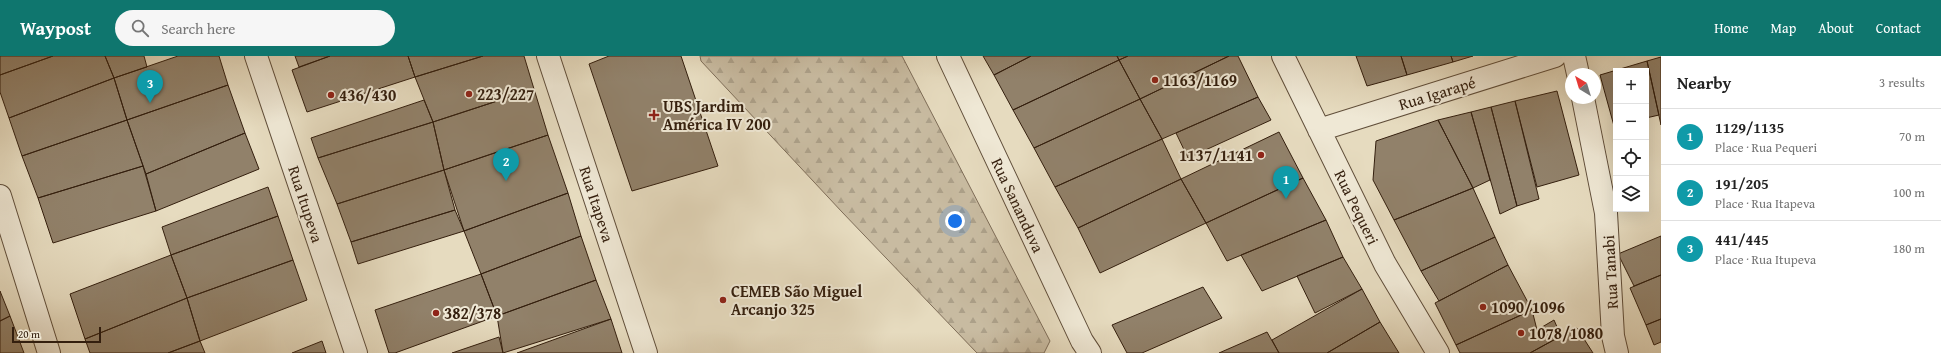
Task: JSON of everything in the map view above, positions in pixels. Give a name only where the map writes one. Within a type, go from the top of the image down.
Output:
[{"type":"street","name":"Rua Itupeva","points":[[256,56],[356,353]]},
{"type":"street","name":"Rua Itapeva","points":[[548,56],[646,353]]},
{"type":"street","name":"Rua Sananduva","points":[[948,56],[1084,349]]},
{"type":"street","name":"Rua Pequeri","points":[[1283,56],[1384,264],[1438,353]]},
{"type":"street","name":"Rua Igarapé","points":[[1319,130],[1556,56]]},
{"type":"street","points":[[1574,56],[1577,68]]},
{"type":"street","name":"Rua Tanabi","points":[[1584,104],[1606,213],[1613,336],[1617,353]]},
{"type":"street","points":[[0,196],[49,353]]},
{"type":"green space","points":[[700,56],[902,56],[1050,341],[1044,353],[977,353],[842,212],[701,61]]},
{"type":"building","points":[[0,56],[53,56],[0,75]]},
{"type":"building","points":[[53,56],[105,56],[114,78],[9,118],[0,92],[0,75]]},
{"type":"building","points":[[105,56],[144,56],[147,67],[114,78]]},
{"type":"building","points":[[178,56],[219,56],[228,85],[127,120],[114,78]]},
{"type":"building","points":[[295,56],[330,56],[299,67]]},
{"type":"building","name":"436/430","points":[[330,56],[408,56],[415,77],[307,112],[292,70]]},
{"type":"building","points":[[408,56],[483,56],[415,77]]},
{"type":"building","name":"223/227","points":[[483,56],[524,56],[534,89],[433,122],[415,77]]},
{"type":"building","name":"UBS Jardim América IV 200","points":[[609,56],[681,56],[718,166],[632,191],[589,64]]},
{"type":"building","points":[[983,56],[1031,56],[994,75]]},
{"type":"building","points":[[1031,56],[1117,56],[1119,60],[1013,110],[994,75]]},
{"type":"building","points":[[1117,56],[1128,56],[1119,60]]},
{"type":"building","name":"1163/1169","points":[[1128,56],[1229,56],[1140,99],[1119,60]]},
{"type":"building","points":[[1229,56],[1238,56],[1258,97],[1162,139],[1140,99]]},
{"type":"building","points":[[1356,56],[1401,56],[1407,75],[1367,86]]},
{"type":"building","points":[[1401,56],[1451,56],[1453,62],[1407,75]]},
{"type":"building","points":[[1451,56],[1473,56],[1453,62]]},
{"type":"building","points":[[1661,57],[1661,125],[1649,68],[1647,61]]},
{"type":"building","points":[[1119,60],[1140,99],[1034,148],[1013,110]]},
{"type":"building","points":[[1647,61],[1649,68],[1624,68]]},
{"type":"building","points":[[1649,70],[1659,115],[1649,117]]},
{"type":"building","points":[[1613,71],[1613,122],[1601,79],[1601,75]]},
{"type":"building","points":[[114,78],[127,120],[22,156],[9,118]]},
{"type":"building","points":[[228,85],[245,133],[146,174],[127,120]]},
{"type":"building","points":[[534,89],[548,135],[444,170],[433,122]]},
{"type":"building","points":[[1557,91],[1579,175],[1537,187],[1515,101]]},
{"type":"building","points":[[1258,97],[1271,120],[1188,158],[1176,133]]},
{"type":"building","points":[[1140,99],[1162,139],[1055,187],[1034,148]]},
{"type":"building","points":[[424,100],[433,122],[318,158],[311,138]]},
{"type":"building","points":[[1515,101],[1539,199],[1517,206],[1491,107]]},
{"type":"building","points":[[1491,107],[1517,206],[1500,214],[1471,112]]},
{"type":"building","points":[[1471,112],[1490,180],[1473,188],[1438,120]]},
{"type":"building","points":[[127,120],[143,166],[38,198],[22,156]]},
{"type":"building","points":[[1438,120],[1473,188],[1394,220],[1373,180],[1376,141]]},
{"type":"building","points":[[433,122],[444,170],[337,204],[318,158]]},
{"type":"building","name":"1137/1141","points":[[1279,132],[1303,178],[1206,223],[1181,179]]},
{"type":"building","points":[[245,133],[259,169],[156,211],[146,174]]},
{"type":"building","points":[[548,135],[568,193],[464,231],[444,170]]},
{"type":"building","points":[[1162,139],[1181,179],[1078,228],[1055,187]]},
{"type":"building","points":[[143,166],[156,211],[53,243],[38,198]]},
{"type":"building","points":[[444,170],[455,210],[351,242],[337,204]]},
{"type":"building","points":[[1303,178],[1326,220],[1227,261],[1206,223]]},
{"type":"building","points":[[1181,179],[1206,223],[1100,273],[1078,228]]},
{"type":"building","points":[[268,187],[278,216],[171,255],[162,227]]},
{"type":"building","points":[[1473,188],[1495,237],[1421,271],[1394,220]]},
{"type":"building","points":[[568,193],[581,236],[481,274],[464,231]]},
{"type":"building","points":[[455,210],[464,231],[358,264],[351,242]]},
{"type":"building","points":[[278,216],[293,260],[187,298],[171,255]]},
{"type":"building","points":[[1326,220],[1343,257],[1262,291],[1241,255]]},
{"type":"building","points":[[581,236],[596,280],[497,316],[481,274]]},
{"type":"building","points":[[1661,236],[1661,275],[1634,286],[1618,254]]},
{"type":"building","points":[[1495,237],[1508,265],[1439,301],[1421,271]]},
{"type":"building","points":[[171,255],[187,298],[85,339],[70,294]]},
{"type":"building","points":[[1343,257],[1362,289],[1315,313],[1297,276]]},
{"type":"building","points":[[293,260],[307,300],[200,341],[187,298]]},
{"type":"building","name":"1090/1096","points":[[1508,265],[1532,310],[1456,345],[1435,303]]},
{"type":"building","name":"382/378","points":[[481,274],[497,316],[395,353],[389,353],[375,310]]},
{"type":"building","points":[[1661,275],[1661,319],[1646,325],[1630,288]]},
{"type":"building","points":[[596,280],[611,319],[503,353],[497,316]]},
{"type":"building","points":[[1203,287],[1222,318],[1142,353],[1127,353],[1112,325]]},
{"type":"building","points":[[1362,289],[1380,322],[1327,353],[1279,353],[1272,340]]},
{"type":"building","points":[[0,291],[10,316],[0,321]]},
{"type":"building","points":[[187,298],[200,341],[168,353],[90,353],[85,339]]},
{"type":"building","name":"1078/1080","points":[[1532,310],[1537,330],[1554,320],[1561,336],[1530,353],[1460,353],[1456,345]]},
{"type":"building","points":[[10,316],[24,353],[0,353],[0,321]]},
{"type":"building","points":[[611,319],[622,353],[517,353]]},
{"type":"building","points":[[1661,319],[1661,342],[1654,345],[1646,325]]},
{"type":"building","points":[[1380,322],[1399,353],[1327,353]]},
{"type":"building","points":[[1577,328],[1593,353],[1530,353],[1561,336]]},
{"type":"building","points":[[1267,332],[1279,353],[1219,353]]},
{"type":"building","points":[[499,337],[503,353],[452,353]]},
{"type":"building","points":[[200,341],[205,353],[168,353]]},
{"type":"building","points":[[322,341],[326,353],[292,353]]},
{"type":"place","name":"1163/1169","points":[[1155,80]]},
{"type":"place","name":"223/227","points":[[469,94]]},
{"type":"place","name":"436/430","points":[[331,95]]},
{"type":"place","name":"441/445","points":[[150,103]]},
{"type":"place","name":"UBS Jardim América IV 200","points":[[654,115]]},
{"type":"place","name":"1137/1141","points":[[1261,155]]},
{"type":"place","name":"191/205","points":[[506,181]]},
{"type":"place","name":"1129/1135","points":[[1286,199]]},
{"type":"place","name":"CEMEB São Miguel Arcanjo 325","points":[[723,300]]},
{"type":"place","name":"1090/1096","points":[[1483,307]]},
{"type":"place","name":"382/378","points":[[436,313]]},
{"type":"place","name":"1078/1080","points":[[1521,333]]}]
